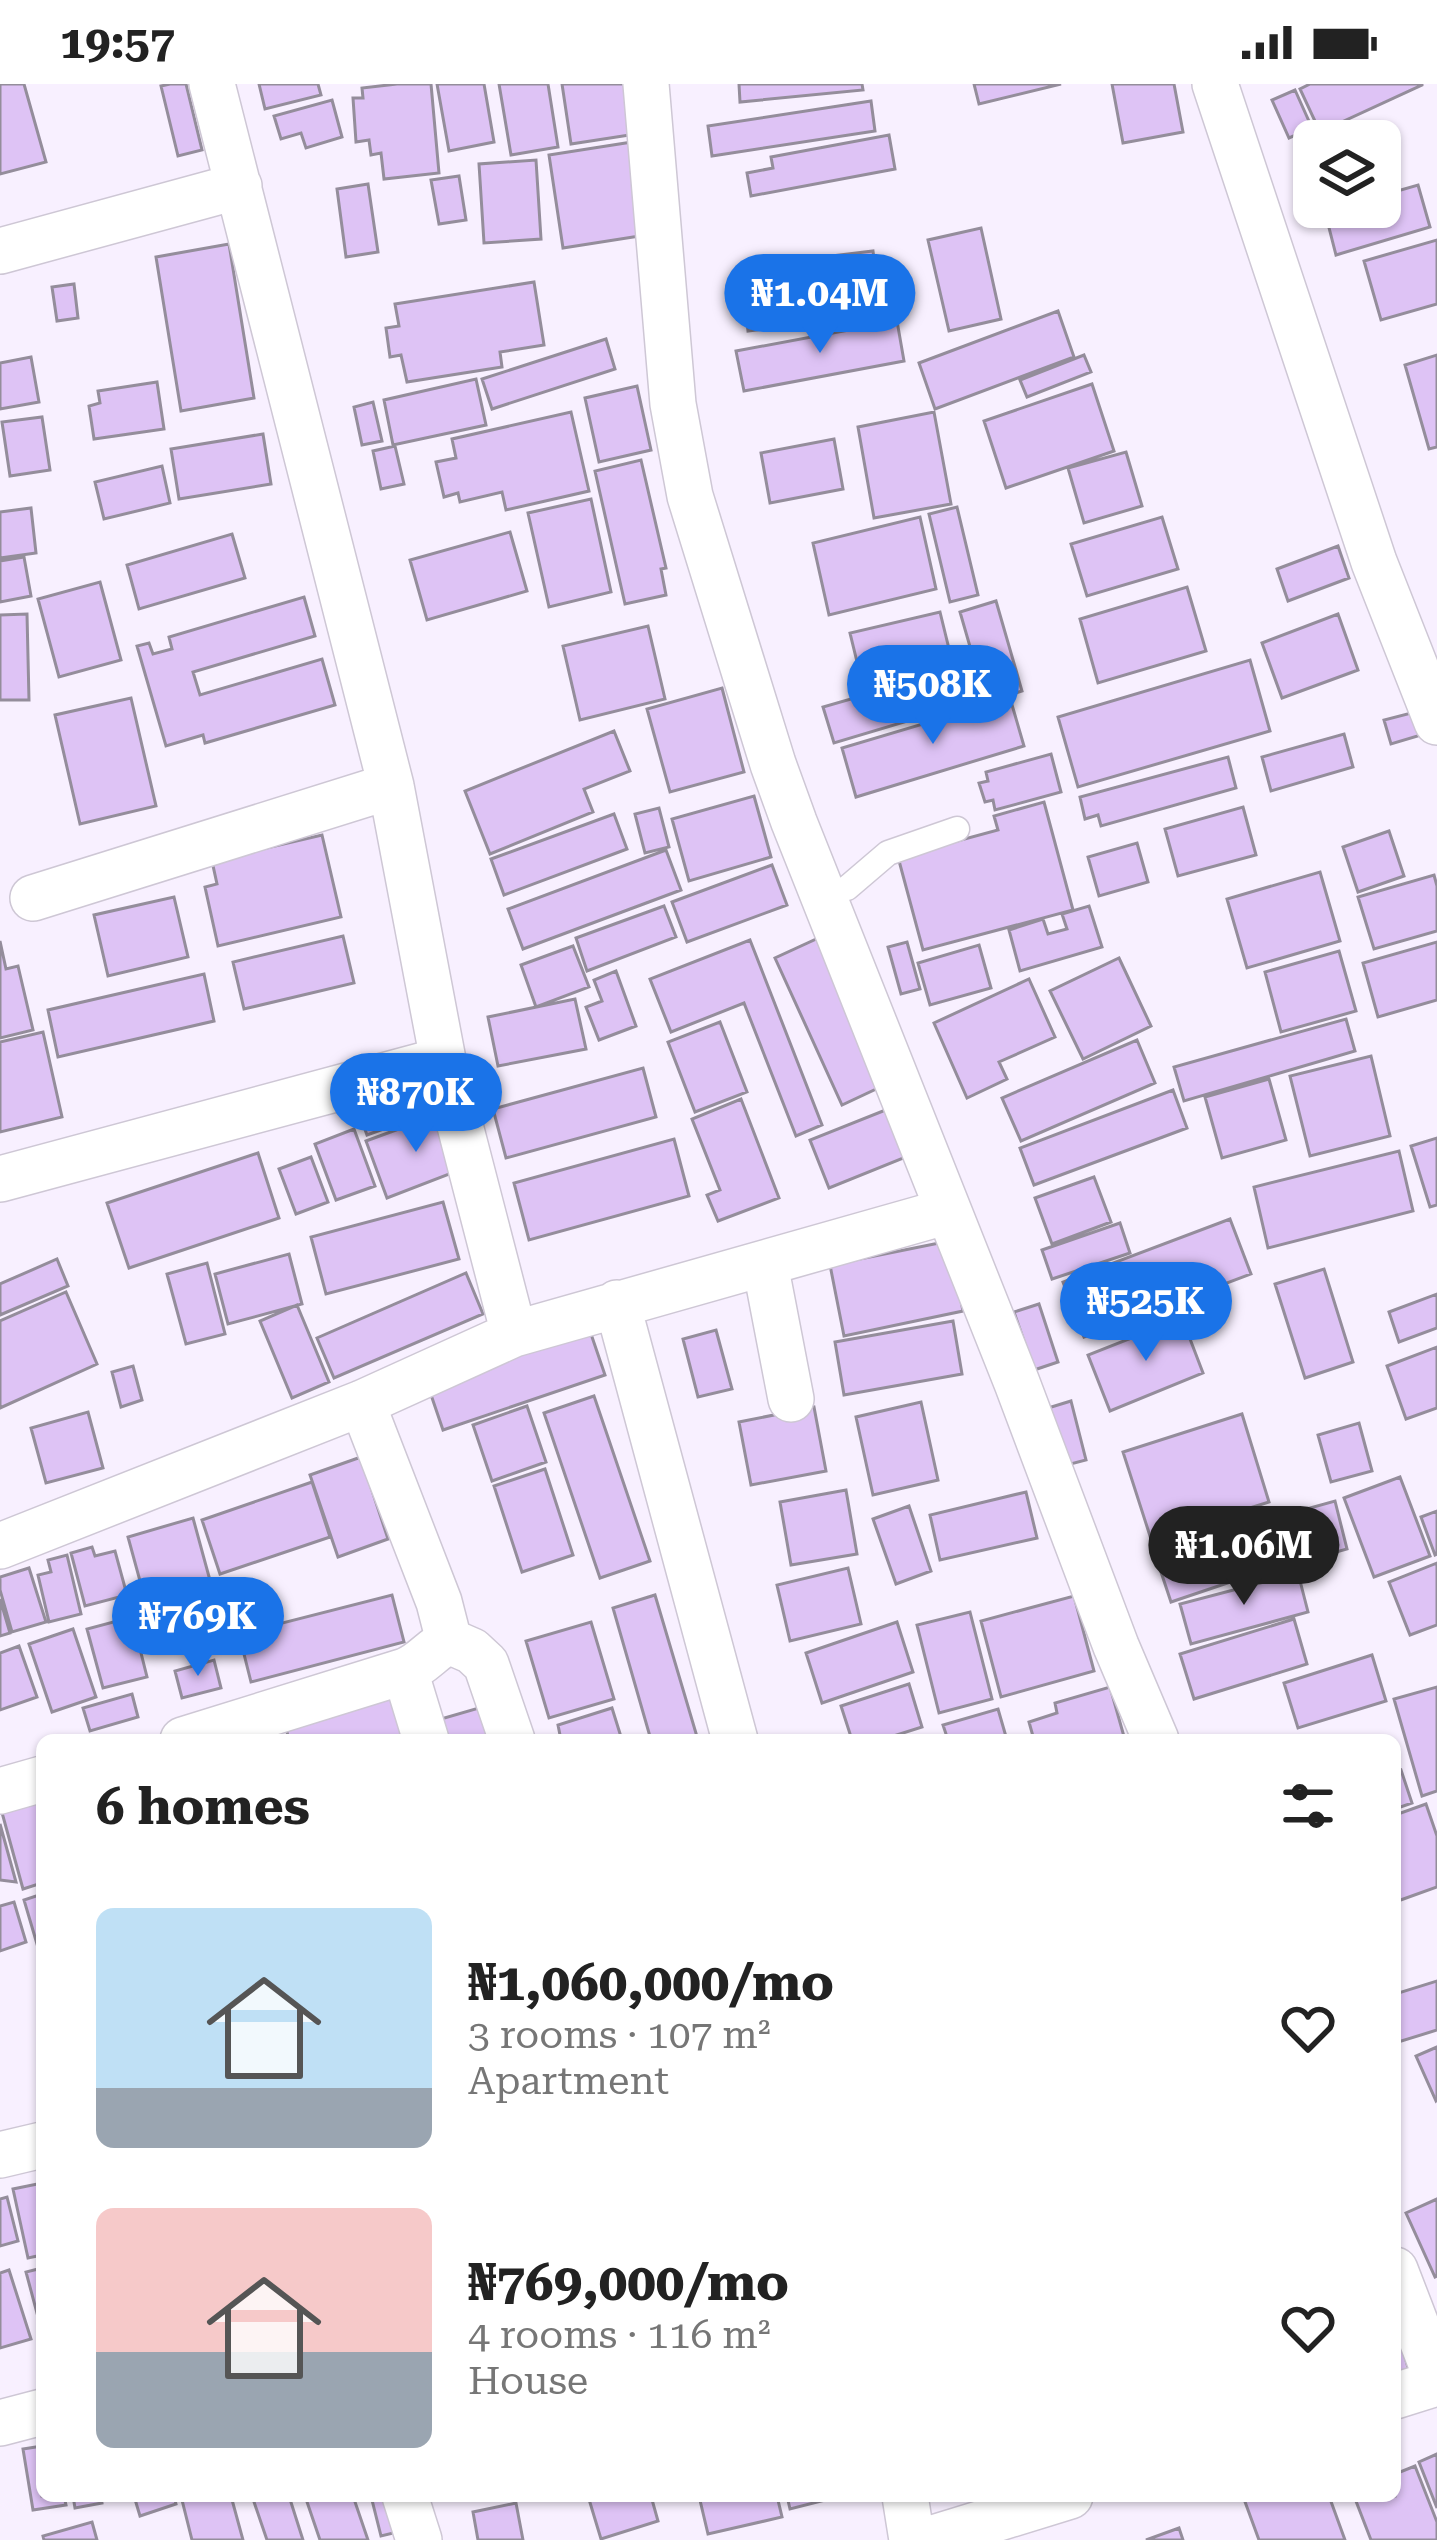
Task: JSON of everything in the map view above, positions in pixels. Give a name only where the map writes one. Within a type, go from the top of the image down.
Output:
[{"type":"street","points":[[212,84],[391,786],[443,1060],[514,1334]]},
{"type":"street","points":[[646,84],[673,404],[690,496],[773,764],[1153,1734]]},
{"type":"street","points":[[1215,84],[1374,562],[1437,722]]},
{"type":"street","points":[[0,251],[239,186]]},
{"type":"street","points":[[33,898],[391,786]]},
{"type":"street","points":[[0,1179],[443,1060]]},
{"type":"street","points":[[0,1546],[362,1403],[514,1334],[948,1211]]},
{"type":"street","points":[[765,1264],[790,1399]]},
{"type":"street","points":[[617,1303],[734,1734]]},
{"type":"street","points":[[362,1403],[439,1602],[449,1641]]},
{"type":"street","points":[[212,1734],[418,1666],[435,1647],[449,1641],[472,1651],[486,1664],[510,1734]]},
{"type":"street","points":[[405,1671],[423,1734]]},
{"type":"street","points":[[0,1791],[36,1781]]},
{"type":"street","points":[[0,2155],[36,2147]]},
{"type":"street","points":[[1401,2286],[1437,2381],[1401,2394]]},
{"type":"street","points":[[0,2423],[36,2414]]},
{"type":"street","points":[[407,2502],[419,2540]]},
{"type":"street","points":[[906,2502],[912,2540]]},
{"type":"street","points":[[927,2540],[1050,2502]]},
{"type":"lane","points":[[823,895],[847,888],[888,853],[957,829]]},
{"type":"building","points":[[0,84],[24,84],[46,162],[0,174]]},
{"type":"building","points":[[186,84],[202,150],[178,156],[161,86]]},
{"type":"building","points":[[259,84],[318,84],[321,95],[265,109]]},
{"type":"building","points":[[431,84],[439,173],[384,179],[381,153],[371,155],[369,140],[356,142],[353,98],[363,98],[362,88]]},
{"type":"building","points":[[437,84],[484,84],[494,142],[449,151]]},
{"type":"building","points":[[499,84],[548,84],[558,147],[511,155]]},
{"type":"building","points":[[562,84],[628,84],[636,134],[571,144]]},
{"type":"building","points":[[739,84],[862,84],[863,90],[740,102]]},
{"type":"building","points":[[974,84],[1061,84],[979,104]]},
{"type":"building","points":[[1112,84],[1174,84],[1183,132],[1123,143]]},
{"type":"building","points":[[1310,84],[1422,84],[1346,120],[1314,120],[1300,89]]},
{"type":"building","points":[[1295,90],[1308,120],[1293,120],[1293,136],[1289,138],[1272,100]]},
{"type":"building","points":[[332,100],[342,137],[306,148],[301,133],[281,139],[274,116]]},
{"type":"building","points":[[871,101],[875,131],[712,156],[708,126]]},
{"type":"building","points":[[889,135],[895,169],[751,196],[747,173],[773,168],[771,157]]},
{"type":"building","points":[[632,142],[646,235],[563,248],[549,155]]},
{"type":"building","points":[[536,160],[541,239],[484,243],[479,164]]},
{"type":"building","points":[[459,176],[466,220],[439,224],[431,180]]},
{"type":"building","points":[[368,184],[378,252],[346,257],[337,189]]},
{"type":"building","points":[[1418,185],[1430,227],[1336,255],[1329,228],[1401,228],[1401,190]]},
{"type":"building","points":[[981,228],[1001,319],[949,331],[928,240]]},
{"type":"building","points":[[1437,240],[1437,304],[1381,320],[1364,261]]},
{"type":"building","points":[[229,244],[254,398],[181,411],[156,257]]},
{"type":"building","points":[[873,251],[881,314],[748,331],[741,267]]},
{"type":"building","points":[[534,282],[544,345],[500,352],[502,367],[407,382],[401,355],[390,357],[386,328],[399,326],[395,304]]},
{"type":"building","points":[[74,284],[78,318],[57,321],[52,287]]},
{"type":"building","points":[[1058,311],[1074,357],[935,409],[919,363]]},
{"type":"building","points":[[897,321],[904,361],[744,391],[736,351]]},
{"type":"building","points":[[606,339],[615,369],[492,409],[482,379]]},
{"type":"building","points":[[1084,355],[1091,372],[1027,397],[1020,380]]},
{"type":"building","points":[[1437,355],[1437,447],[1429,449],[1405,365]]},
{"type":"building","points":[[31,357],[39,402],[0,409],[0,363]]},
{"type":"building","points":[[476,379],[486,425],[393,445],[384,400]]},
{"type":"building","points":[[157,382],[164,429],[94,439],[89,406],[100,403],[98,391]]},
{"type":"building","points":[[1092,384],[1114,451],[1006,488],[984,421]]},
{"type":"building","points":[[637,386],[651,450],[599,462],[585,398]]},
{"type":"building","points":[[373,402],[382,441],[362,445],[354,407]]},
{"type":"building","points":[[571,412],[589,491],[506,510],[502,492],[460,502],[458,493],[444,497],[436,462],[456,458],[452,439]]},
{"type":"building","points":[[934,412],[951,504],[874,518],[858,427]]},
{"type":"building","points":[[42,417],[50,470],[10,476],[2,422]]},
{"type":"building","points":[[263,434],[271,484],[179,499],[171,449]]},
{"type":"building","points":[[834,439],[843,489],[770,503],[761,453]]},
{"type":"building","points":[[395,446],[404,484],[381,489],[373,451]]},
{"type":"building","points":[[1126,452],[1142,506],[1084,523],[1068,468]]},
{"type":"building","points":[[641,460],[666,568],[661,569],[666,595],[625,604],[595,471]]},
{"type":"building","points":[[162,466],[170,503],[104,519],[95,482]]},
{"type":"building","points":[[591,499],[611,592],[549,607],[528,513]]},
{"type":"building","points":[[957,507],[978,595],[950,602],[929,514]]},
{"type":"building","points":[[31,508],[36,553],[0,558],[0,512]]},
{"type":"building","points":[[920,517],[936,589],[829,615],[813,543]]},
{"type":"building","points":[[1162,517],[1178,569],[1087,596],[1071,544]]},
{"type":"building","points":[[510,532],[527,591],[427,620],[410,560]]},
{"type":"building","points":[[232,534],[245,578],[139,609],[127,565]]},
{"type":"building","points":[[1338,546],[1349,578],[1288,601],[1277,569]]},
{"type":"building","points":[[24,557],[31,596],[0,602],[0,561]]},
{"type":"building","points":[[100,582],[121,660],[59,677],[38,599]]},
{"type":"building","points":[[1187,587],[1206,651],[1098,683],[1080,619]]},
{"type":"building","points":[[304,597],[315,636],[193,672],[200,695],[322,659],[335,705],[205,743],[203,735],[166,746],[137,646],[149,643],[153,654],[172,649],[169,637]]},
{"type":"building","points":[[996,601],[1022,691],[986,702],[960,612]]},
{"type":"building","points":[[940,612],[950,653],[860,674],[850,633]]},
{"type":"building","points":[[27,614],[29,700],[0,700],[0,615]]},
{"type":"building","points":[[1338,614],[1358,670],[1282,698],[1262,643]]},
{"type":"building","points":[[648,626],[665,699],[580,720],[563,646]]},
{"type":"building","points":[[1250,660],[1270,731],[1078,787],[1058,717]]},
{"type":"building","points":[[941,673],[951,708],[834,743],[823,707]]},
{"type":"building","points":[[722,688],[744,772],[670,792],[647,709]]},
{"type":"building","points":[[131,698],[156,806],[80,824],[55,715]]},
{"type":"building","points":[[1010,698],[1024,746],[856,797],[842,748]]},
{"type":"building","points":[[1415,712],[1421,735],[1391,744],[1384,720]]},
{"type":"building","points":[[614,731],[630,771],[584,789],[593,812],[490,854],[465,791]]},
{"type":"building","points":[[1344,734],[1353,767],[1271,791],[1262,757]]},
{"type":"building","points":[[1051,754],[1061,792],[995,810],[993,800],[985,802],[979,783],[988,781],[986,772]]},
{"type":"building","points":[[1228,757],[1236,788],[1101,826],[1098,815],[1085,819],[1080,797]]},
{"type":"building","points":[[754,796],[771,857],[689,881],[672,819]]},
{"type":"building","points":[[1044,802],[1073,910],[923,950],[898,857],[998,830],[994,816]]},
{"type":"building","points":[[1243,807],[1256,855],[1178,876],[1165,829]]},
{"type":"building","points":[[659,808],[669,847],[645,853],[635,814]]},
{"type":"building","points":[[614,814],[627,849],[504,895],[491,859]]},
{"type":"building","points":[[1389,831],[1404,876],[1358,892],[1343,847]]},
{"type":"building","points":[[322,835],[341,917],[218,946],[205,887],[217,884],[212,861]]},
{"type":"building","points":[[1137,843],[1148,882],[1099,896],[1088,857]]},
{"type":"building","points":[[666,850],[681,890],[523,949],[508,909]]},
{"type":"building","points":[[772,865],[787,905],[687,942],[672,902]]},
{"type":"building","points":[[1320,872],[1340,941],[1247,968],[1227,899]]},
{"type":"building","points":[[1434,875],[1437,931],[1374,949],[1358,897]]},
{"type":"building","points":[[174,897],[188,957],[108,976],[94,915]]},
{"type":"building","points":[[664,906],[676,937],[587,971],[576,938]]},
{"type":"building","points":[[1089,906],[1102,947],[1020,971],[1009,930],[1043,919],[1048,934],[1067,929],[1062,914]]},
{"type":"building","points":[[825,935],[891,1082],[842,1105],[775,958]]},
{"type":"building","points":[[343,936],[354,983],[244,1009],[233,962]]},
{"type":"building","points":[[750,940],[822,1125],[796,1136],[744,1003],[671,1032],[650,979]]},
{"type":"building","points":[[0,941],[6,969],[18,966],[33,1030],[0,1038]]},
{"type":"building","points":[[907,942],[920,989],[901,994],[888,947]]},
{"type":"building","points":[[1437,942],[1437,1000],[1378,1017],[1363,963]]},
{"type":"building","points":[[979,945],[991,988],[930,1005],[918,963]]},
{"type":"building","points":[[573,946],[589,987],[536,1007],[521,965]]},
{"type":"building","points":[[1339,951],[1356,1011],[1281,1032],[1265,972]]},
{"type":"building","points":[[1119,958],[1151,1026],[1083,1059],[1050,991]]},
{"type":"building","points":[[616,971],[636,1026],[599,1040],[586,1007],[602,1001],[594,980]]},
{"type":"building","points":[[204,974],[214,1021],[58,1057],[48,1010]]},
{"type":"building","points":[[1029,979],[1055,1037],[999,1062],[1007,1079],[967,1098],[934,1023]]},
{"type":"building","points":[[575,999],[586,1049],[498,1066],[488,1017]]},
{"type":"building","points":[[1346,1019],[1355,1051],[1184,1101],[1174,1067]]},
{"type":"building","points":[[720,1022],[747,1092],[695,1112],[668,1042]]},
{"type":"building","points":[[43,1032],[62,1117],[0,1132],[0,1042]]},
{"type":"building","points":[[1137,1040],[1155,1083],[1021,1141],[1002,1098]]},
{"type":"building","points":[[1371,1056],[1390,1136],[1310,1156],[1290,1076]]},
{"type":"building","points":[[643,1068],[656,1117],[506,1158],[493,1109]]},
{"type":"building","points":[[427,1077],[437,1105],[402,1118],[391,1090]]},
{"type":"building","points":[[1269,1079],[1286,1140],[1222,1158],[1205,1097]]},
{"type":"building","points":[[382,1082],[397,1124],[367,1135],[352,1093]]},
{"type":"building","points":[[1173,1090],[1187,1128],[1034,1185],[1020,1148]]},
{"type":"building","points":[[741,1099],[779,1198],[718,1221],[707,1195],[720,1190],[692,1119]]},
{"type":"building","points":[[888,1109],[906,1157],[829,1188],[810,1140]]},
{"type":"building","points":[[445,1112],[465,1168],[387,1198],[366,1141]]},
{"type":"building","points":[[354,1129],[375,1186],[336,1200],[315,1144]]},
{"type":"building","points":[[1437,1138],[1437,1205],[1430,1207],[1411,1146]]},
{"type":"building","points":[[674,1139],[689,1196],[529,1240],[514,1183]]},
{"type":"building","points":[[1399,1151],[1413,1211],[1268,1248],[1254,1187]]},
{"type":"building","points":[[258,1153],[279,1218],[129,1268],[107,1203]]},
{"type":"building","points":[[311,1157],[328,1202],[296,1214],[279,1169]]},
{"type":"building","points":[[1094,1177],[1111,1222],[1052,1244],[1035,1198]]},
{"type":"building","points":[[443,1202],[459,1259],[326,1294],[311,1237]]},
{"type":"building","points":[[1230,1219],[1251,1274],[1084,1337],[1063,1282]]},
{"type":"building","points":[[1120,1223],[1130,1253],[1052,1279],[1042,1250]]},
{"type":"building","points":[[949,1241],[963,1311],[844,1336],[830,1265]]},
{"type":"building","points":[[289,1254],[302,1304],[228,1324],[215,1274]]},
{"type":"building","points":[[57,1259],[68,1286],[0,1315],[0,1284]]},
{"type":"building","points":[[207,1263],[225,1334],[186,1344],[167,1274]]},
{"type":"building","points":[[1324,1269],[1353,1362],[1305,1378],[1275,1284]]},
{"type":"building","points":[[466,1273],[483,1314],[334,1378],[317,1338]]},
{"type":"building","points":[[66,1292],[97,1364],[0,1408],[0,1321]]},
{"type":"building","points":[[1437,1294],[1437,1328],[1399,1342],[1389,1312]]},
{"type":"building","points":[[1039,1304],[1058,1362],[1034,1370],[1014,1312]]},
{"type":"building","points":[[297,1305],[329,1382],[292,1398],[260,1321]]},
{"type":"building","points":[[1182,1318],[1203,1373],[1110,1411],[1088,1355]]},
{"type":"building","points":[[953,1321],[962,1374],[844,1395],[835,1342]]},
{"type":"building","points":[[716,1330],[732,1389],[698,1397],[683,1339]]},
{"type":"building","points":[[590,1331],[605,1375],[443,1430],[428,1386]]},
{"type":"building","points":[[1437,1347],[1437,1408],[1406,1419],[1387,1366]]},
{"type":"building","points":[[133,1366],[142,1400],[121,1407],[112,1372]]},
{"type":"building","points":[[594,1396],[650,1561],[600,1578],[544,1413]]},
{"type":"building","points":[[1071,1401],[1086,1460],[1063,1466],[1048,1408]]},
{"type":"building","points":[[921,1402],[938,1480],[873,1495],[856,1417]]},
{"type":"building","points":[[527,1406],[546,1462],[492,1481],[473,1425]]},
{"type":"building","points":[[814,1407],[826,1471],[751,1485],[739,1422]]},
{"type":"building","points":[[88,1412],[103,1468],[46,1483],[31,1428]]},
{"type":"building","points":[[1242,1414],[1269,1502],[1151,1539],[1123,1452]]},
{"type":"building","points":[[1359,1423],[1372,1471],[1331,1482],[1318,1435]]},
{"type":"building","points":[[361,1457],[388,1539],[338,1557],[310,1475]]},
{"type":"building","points":[[545,1469],[573,1555],[522,1572],[494,1486]]},
{"type":"building","points":[[1400,1477],[1430,1556],[1374,1577],[1344,1498]]},
{"type":"building","points":[[312,1482],[330,1537],[220,1574],[202,1520]]},
{"type":"building","points":[[846,1490],[857,1554],[791,1565],[780,1502]]},
{"type":"building","points":[[1026,1492],[1037,1538],[940,1560],[930,1515]]},
{"type":"building","points":[[1335,1501],[1347,1549],[1283,1567],[1270,1519]]},
{"type":"building","points":[[909,1506],[931,1571],[896,1584],[873,1519]]},
{"type":"building","points":[[1437,1511],[1437,1554],[1435,1555],[1421,1517]]},
{"type":"building","points":[[193,1518],[211,1584],[146,1603],[128,1537]]},
{"type":"building","points":[[1254,1521],[1269,1569],[1171,1602],[1155,1554]]},
{"type":"building","points":[[92,1547],[95,1556],[115,1551],[127,1595],[85,1606],[71,1553]]},
{"type":"building","points":[[67,1555],[81,1614],[49,1622],[38,1575],[51,1572],[48,1560]]},
{"type":"building","points":[[1437,1563],[1437,1625],[1410,1635],[1389,1582]]},
{"type":"building","points":[[29,1568],[46,1622],[12,1632],[0,1577]]},
{"type":"building","points":[[848,1568],[861,1624],[790,1641],[777,1585]]},
{"type":"building","points":[[1298,1573],[1308,1612],[1191,1644],[1180,1604]]},
{"type":"building","points":[[392,1595],[404,1642],[251,1682],[239,1634]]},
{"type":"building","points":[[655,1595],[696,1734],[649,1734],[613,1608]]},
{"type":"building","points":[[1074,1596],[1094,1671],[1001,1697],[981,1621]]},
{"type":"building","points":[[210,1598],[222,1634],[173,1651],[161,1615]]},
{"type":"building","points":[[0,1599],[10,1633],[0,1636]]},
{"type":"building","points":[[970,1612],[992,1699],[939,1713],[917,1625]]},
{"type":"building","points":[[132,1617],[147,1677],[103,1688],[87,1629]]},
{"type":"building","points":[[1294,1619],[1307,1664],[1194,1699],[1180,1654]]},
{"type":"building","points":[[591,1622],[614,1699],[549,1718],[526,1641]]},
{"type":"building","points":[[897,1622],[913,1672],[822,1703],[806,1653]]},
{"type":"building","points":[[73,1629],[96,1697],[52,1712],[29,1644]]},
{"type":"building","points":[[19,1646],[37,1697],[0,1710],[0,1653]]},
{"type":"building","points":[[1372,1655],[1386,1701],[1298,1728],[1284,1683]]},
{"type":"building","points":[[214,1660],[221,1688],[182,1698],[175,1671]]},
{"type":"building","points":[[909,1684],[922,1727],[900,1734],[850,1734],[841,1706]]},
{"type":"building","points":[[1110,1687],[1123,1734],[1032,1734],[1029,1722],[1057,1713],[1055,1703]]},
{"type":"building","points":[[1437,1687],[1437,1791],[1422,1796],[1394,1699]]},
{"type":"building","points":[[398,1691],[410,1734],[288,1734],[285,1724]]},
{"type":"building","points":[[132,1694],[138,1717],[90,1731],[83,1708]]},
{"type":"building","points":[[489,1705],[497,1734],[438,1734],[434,1721]]},
{"type":"building","points":[[612,1708],[620,1734],[560,1734],[558,1725]]},
{"type":"building","points":[[998,1709],[1005,1734],[946,1734],[943,1725]]},
{"type":"building","points":[[1401,1770],[1412,1803],[1401,1807]]},
{"type":"building","points":[[36,1800],[36,1885],[23,1889],[1,1809]]},
{"type":"building","points":[[1426,1804],[1437,1836],[1437,1887],[1401,1900],[1401,1813]]},
{"type":"building","points":[[0,1824],[16,1882],[0,1880]]},
{"type":"building","points":[[36,1896],[36,1941],[24,1900]]},
{"type":"building","points":[[14,1902],[26,1942],[0,1951],[0,1906]]},
{"type":"building","points":[[1437,1981],[1437,2030],[1401,2041],[1401,1992]]},
{"type":"building","points":[[1437,2047],[1437,2100],[1436,2101],[1416,2056]]},
{"type":"building","points":[[36,2184],[36,2256],[28,2258],[13,2189]]},
{"type":"building","points":[[7,2197],[18,2241],[0,2246],[0,2199]]},
{"type":"building","points":[[1437,2199],[1437,2276],[1435,2277],[1406,2213]]},
{"type":"building","points":[[9,2270],[31,2339],[0,2348],[0,2273]]},
{"type":"building","points":[[36,2270],[36,2310],[26,2272]]},
{"type":"building","points":[[1401,2342],[1410,2375],[1401,2378]]},
{"type":"building","points":[[36,2447],[36,2502],[66,2505],[33,2510],[23,2449]]},
{"type":"building","points":[[1437,2454],[1437,2508],[1419,2462]]},
{"type":"building","points":[[1415,2466],[1437,2522],[1437,2540],[1371,2540],[1356,2502],[1401,2502],[1401,2472]]},
{"type":"building","points":[[74,2502],[102,2502],[102,2503],[75,2508]]},
{"type":"building","points":[[136,2502],[176,2502],[176,2504],[140,2516]]},
{"type":"building","points":[[182,2502],[233,2502],[243,2540],[192,2540]]},
{"type":"building","points":[[254,2502],[291,2502],[303,2540],[267,2540]]},
{"type":"building","points":[[307,2502],[355,2502],[368,2540],[320,2540]]},
{"type":"building","points":[[372,2502],[400,2502],[406,2530],[381,2536]]},
{"type":"building","points":[[590,2502],[653,2502],[658,2521],[601,2539]]},
{"type":"building","points":[[700,2502],[778,2502],[782,2517],[708,2534]]},
{"type":"building","points":[[788,2502],[817,2502],[790,2509]]},
{"type":"building","points":[[1245,2502],[1331,2502],[1345,2540],[1259,2540]]},
{"type":"building","points":[[516,2503],[523,2540],[478,2540],[473,2512]]},
{"type":"building","points":[[92,2522],[97,2540],[44,2540],[43,2536]]},
{"type":"building","points":[[1179,2528],[1183,2540],[1146,2540]]}]
